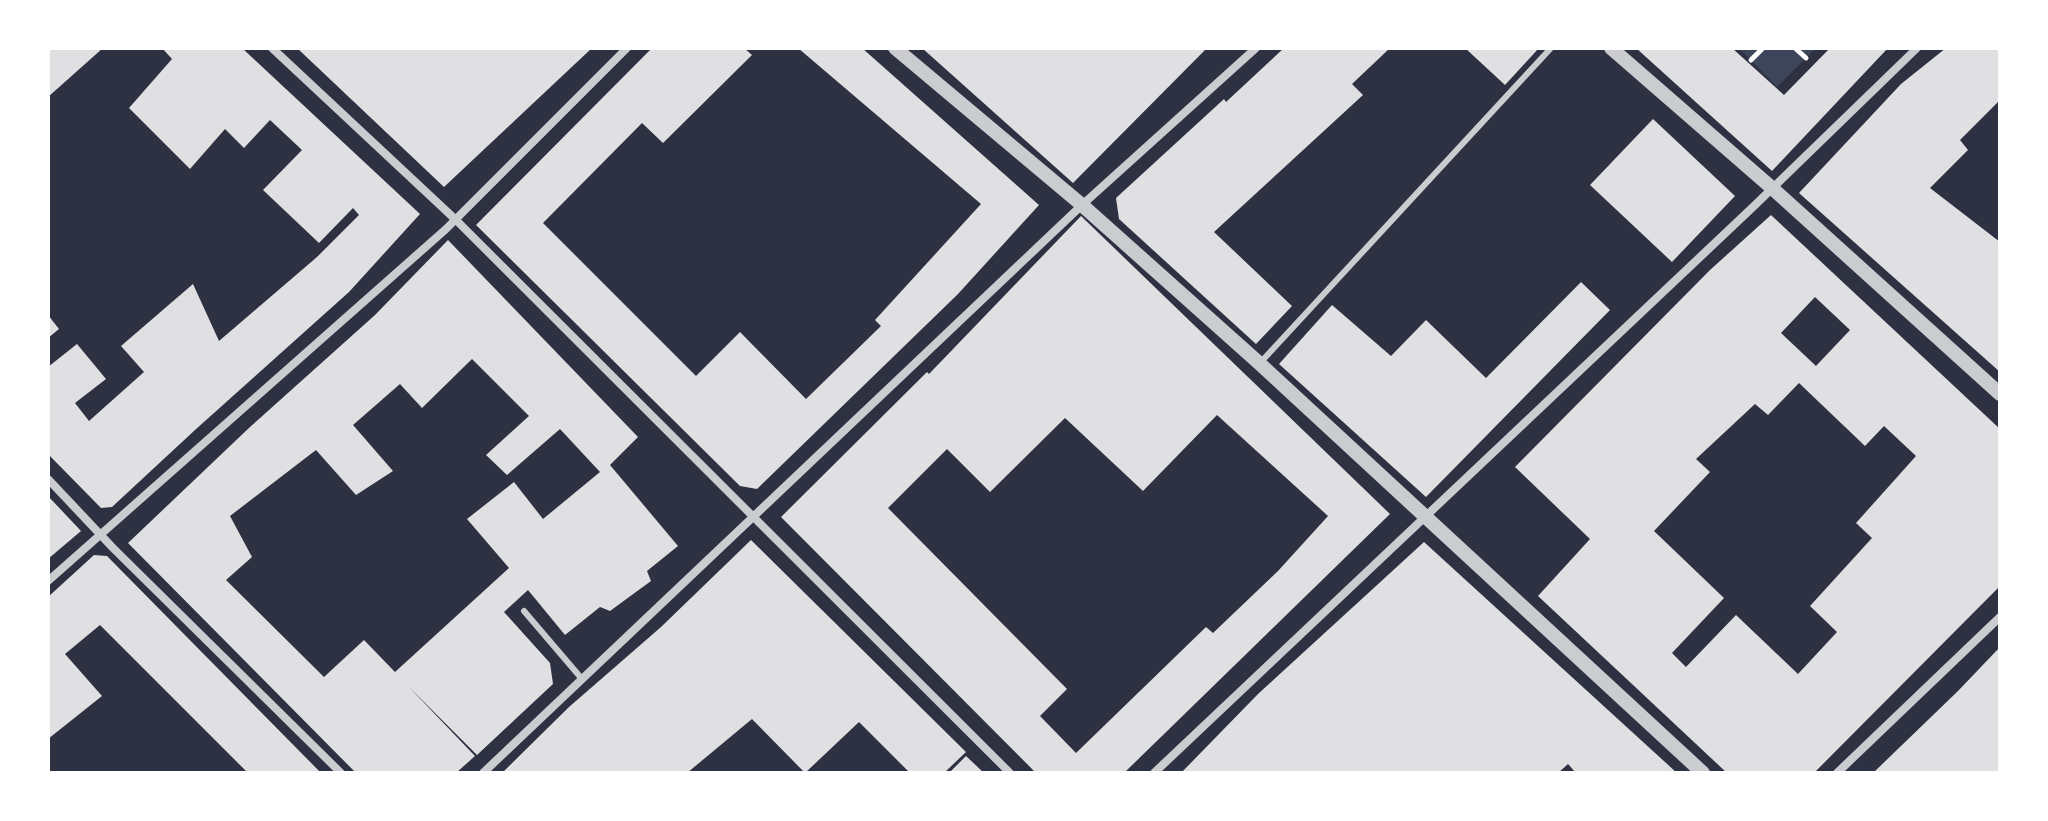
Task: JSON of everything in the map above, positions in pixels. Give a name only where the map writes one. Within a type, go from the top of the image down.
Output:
[{"type":"street","points":[[272,48],[456,220],[1010,773]]},
{"type":"street","points":[[48,581],[456,220],[627,48]]},
{"type":"street","points":[[895,48],[1082,205],[1259,363],[1703,773]]},
{"type":"street","points":[[483,773],[1082,205],[1256,48]]},
{"type":"street","points":[[1611,48],[2000,394]]},
{"type":"street","points":[[1154,773],[1917,48]]},
{"type":"street","points":[[48,479],[100,535],[341,773]]},
{"type":"street","points":[[1837,773],[2000,617]]},
{"type":"lane","points":[[1259,363],[1551,48]]},
{"type":"lane","points":[[524,611],[582,679]]},
{"type":"path","points":[[1751,60],[1763,48]]},
{"type":"path","points":[[1795,48],[1806,58]]},
{"type":"shaded area","points":[[1739,48],[1816,48],[1777,87]]},
{"type":"building","points":[[48,48],[103,48],[48,97]]},
{"type":"building","points":[[162,48],[242,48],[420,214],[349,292],[112,507],[101,508],[48,454],[48,367],[77,344],[106,379],[75,403],[89,421],[144,372],[121,346],[193,284],[219,341],[317,257],[359,215],[353,208],[319,243],[263,190],[302,150],[270,120],[244,148],[225,129],[190,169],[129,108],[172,59]]},
{"type":"building","points":[[297,48],[592,48],[444,187]]},
{"type":"building","points":[[652,48],[744,48],[752,55],[663,143],[642,123],[543,223],[696,376],[740,332],[806,399],[881,326],[875,320],[981,204],[798,48],[862,48],[1039,205],[958,294],[757,489],[740,486],[476,225]]},
{"type":"building","points":[[922,48],[1207,48],[1073,183]]},
{"type":"building","points":[[1284,48],[1390,48],[1352,84],[1363,95],[1214,232],[1292,306],[1256,344],[1119,219],[1116,198]]},
{"type":"building","points":[[1465,48],[1539,48],[1505,85]]},
{"type":"building","points":[[1636,48],[1732,48],[1784,95],[1830,48],[1888,48],[1772,171]]},
{"type":"building","points":[[1946,48],[2000,48],[2000,100],[1960,140],[1968,150],[1930,188],[2000,242],[2000,372],[1799,193],[1901,84]]},
{"type":"building","points":[[1653,119],[1735,196],[1672,262],[1590,185]]},
{"type":"building","points":[[1771,215],[2000,429],[2000,586],[1814,773],[1727,773],[1538,596],[1590,539],[1515,467],[1710,270]],"holes":[[[1815,297],[1850,330],[1816,366],[1781,333]],[[1799,383],[1865,446],[1884,426],[1916,456],[1856,523],[1872,538],[1810,606],[1837,632],[1798,674],[1736,615],[1686,667],[1672,653],[1724,598],[1654,531],[1710,472],[1696,459],[1755,404],[1768,415]]]},
{"type":"building","points":[[1081,216],[1390,514],[1124,773],[1036,773],[781,517],[927,372],[929,374]],"holes":[[[1217,415],[1328,516],[1278,571],[1213,633],[1206,627],[1076,753],[1040,716],[1067,689],[888,508],[947,449],[990,492],[1065,418],[1143,491]]]},
{"type":"building","points":[[448,240],[638,437],[610,465],[678,546],[647,571],[651,581],[610,611],[600,607],[565,635],[528,590],[504,612],[550,663],[553,684],[477,755],[408,686],[475,756],[456,773],[356,773],[128,543],[250,427],[375,315]],"holes":[[[472,359],[529,416],[486,455],[507,475],[560,429],[600,472],[543,519],[514,482],[467,519],[509,568],[395,672],[364,640],[324,677],[226,580],[252,557],[230,516],[316,450],[356,495],[393,471],[353,425],[400,384],[422,408]]]},
{"type":"building","points":[[1581,282],[1610,310],[1426,497],[1279,364],[1332,305],[1391,356],[1426,320],[1486,378]]},
{"type":"building","points":[[48,315],[59,329],[48,338]]},
{"type":"building","points":[[48,496],[81,531],[48,559]]},
{"type":"building","points":[[751,540],[966,752],[944,773],[910,773],[859,722],[805,773],[752,719],[687,773],[502,773],[569,707],[661,627]]},
{"type":"building","points":[[1424,542],[1677,773],[1576,773],[1568,764],[1558,773],[1181,773],[1258,694]]},
{"type":"building","points":[[94,555],[107,556],[321,773],[248,773],[100,625],[65,654],[102,696],[48,739],[48,597]]},
{"type":"building","points":[[2000,647],[2000,773],[1873,773],[1958,691]]},
{"type":"building","points":[[966,756],[984,773],[949,773]]}]
